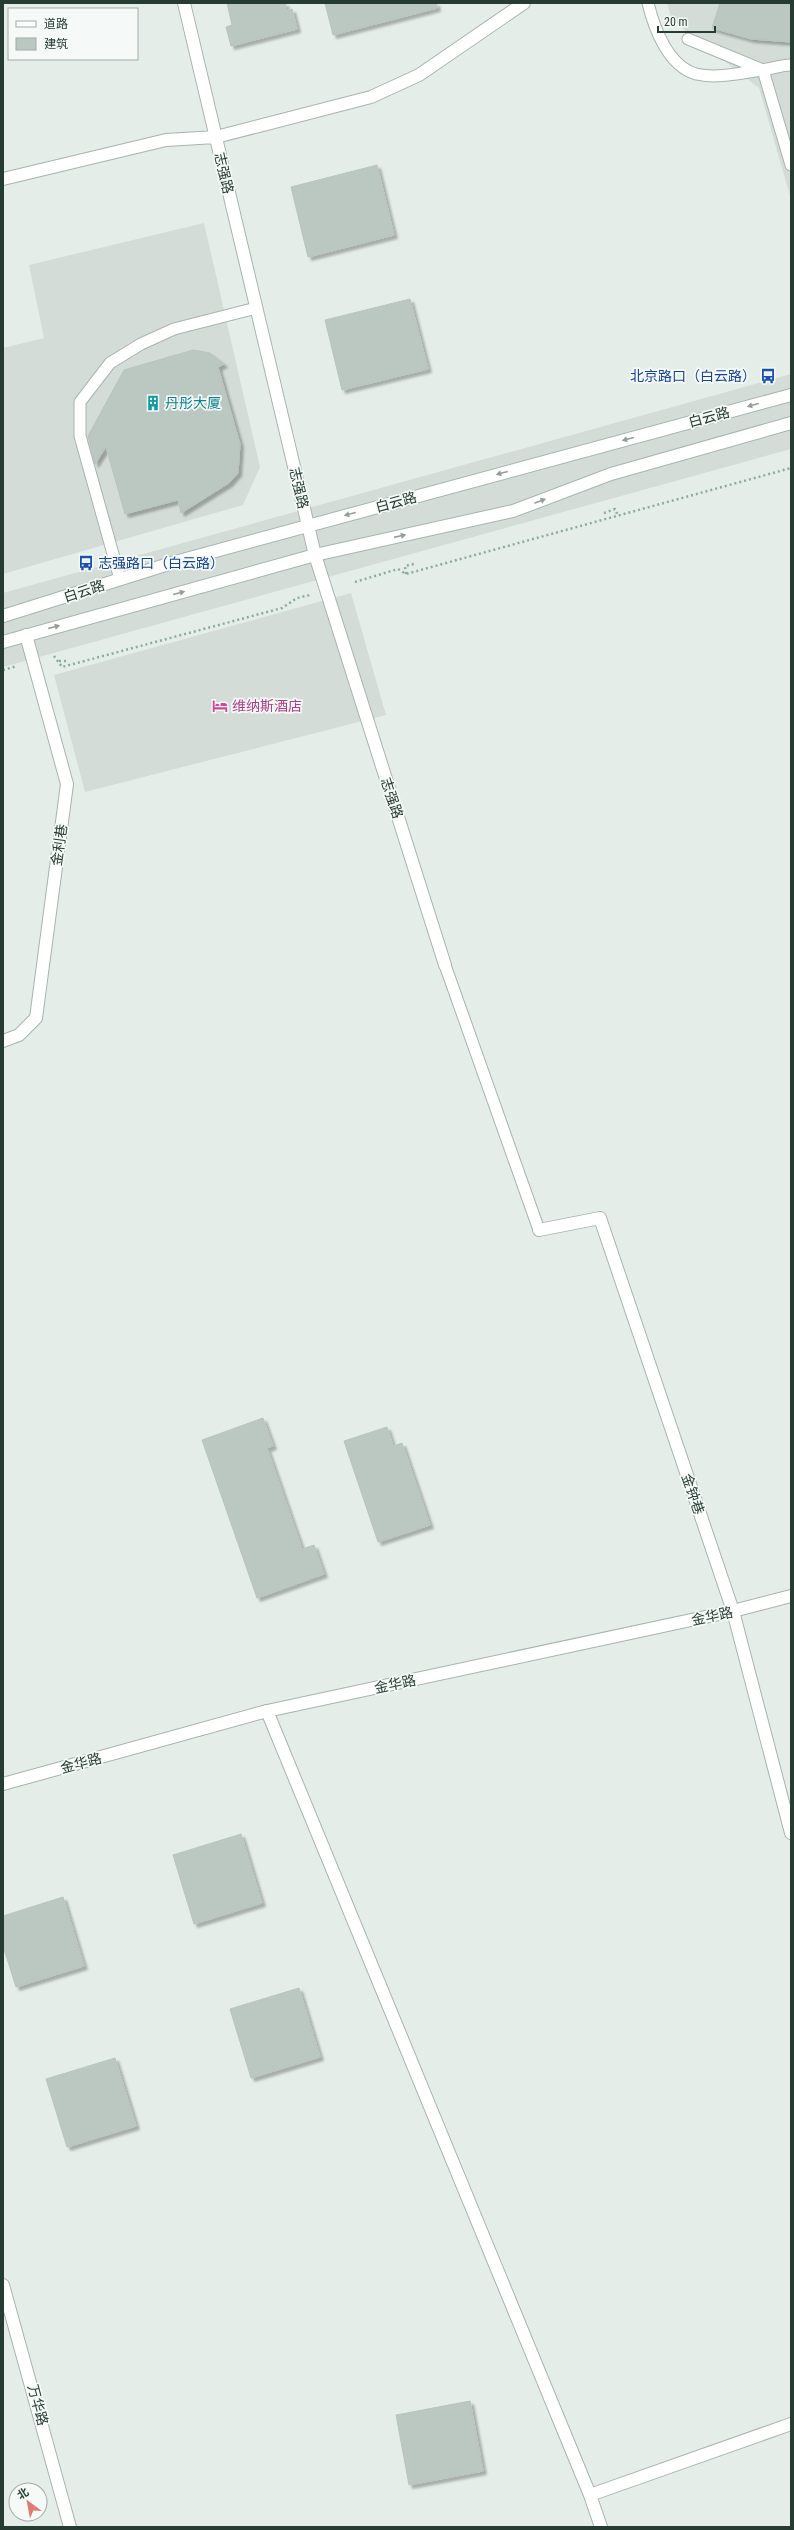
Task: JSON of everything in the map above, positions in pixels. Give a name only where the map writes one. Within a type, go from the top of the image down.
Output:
[{"type":"street","name":"志强路","points":[[184,3],[315,555],[445,965]]},
{"type":"street","points":[[3,179],[166,140],[216,137],[371,97],[419,75],[524,3]]},
{"type":"street","name":"白云路","points":[[3,616],[175,562],[791,395]]},
{"type":"street","name":"白云路","points":[[3,642],[315,555],[513,511],[610,474],[791,424]]},
{"type":"street","name":"金利巷","points":[[3,1041],[19,1035],[36,1018],[68,784],[26,635]]},
{"type":"street","name":"金钟巷","points":[[538,1230],[600,1218],[733,1611],[791,1834]]},
{"type":"street","name":"金华路","points":[[3,1784],[267,1712],[733,1611],[791,1596]]},
{"type":"street","points":[[267,1712],[590,2495],[601,2527]]},
{"type":"street","name":"万华路","points":[[3,2284],[70,2527]]},
{"type":"street","points":[[590,2495],[791,2424]]},
{"type":"lane","points":[[648,3],[654,27],[664,48],[680,63],[696,74],[722,75],[791,65]]},
{"type":"lane","points":[[688,39],[763,70]]},
{"type":"lane","points":[[763,70],[791,165]]},
{"type":"lane","points":[[120,579],[80,436],[80,402],[110,363],[141,344],[174,329],[256,308]]},
{"type":"lane","points":[[445,965],[538,1230]]},
{"type":"path","points":[[355,582],[398,569],[406,574],[791,468]]},
{"type":"path","points":[[604,513],[615,509],[618,516]]},
{"type":"path","points":[[406,574],[405,566],[414,564]]},
{"type":"path","points":[[54,656],[62,667],[202,631],[282,608],[297,598],[310,595]]},
{"type":"path","points":[[58,661],[66,661]]},
{"type":"path","points":[[3,670],[17,666]]},
{"type":"shaded area","points":[[667,3],[791,3],[791,199],[759,88],[672,20]]},
{"type":"shaded area","points":[[204,223],[260,467],[243,505],[3,574],[3,348],[44,338],[29,265]]},
{"type":"shaded area","points":[[791,374],[791,449],[3,667],[3,593]]},
{"type":"shaded area","points":[[351,593],[386,715],[85,792],[54,675]]},
{"type":"building","points":[[227,3],[285,3],[287,11],[292,9],[297,29],[231,46],[226,27],[232,25]]},
{"type":"building","points":[[325,3],[436,3],[437,8],[333,35]]},
{"type":"building","points":[[720,3],[791,3],[791,42],[751,39],[712,28]]},
{"type":"building","points":[[377,165],[394,235],[308,257],[291,187]]},
{"type":"building","points":[[410,299],[428,369],[342,390],[325,320]]},
{"type":"building","points":[[193,350],[210,353],[224,364],[218,367],[240,444],[238,473],[229,483],[181,513],[178,500],[125,514],[106,447],[95,464],[88,436],[124,370]]},
{"type":"building","points":[[263,1418],[273,1446],[267,1448],[302,1549],[314,1545],[324,1574],[257,1598],[202,1440]]},
{"type":"building","points":[[387,1427],[393,1446],[402,1443],[430,1525],[378,1542],[344,1441]]},
{"type":"building","points":[[241,1834],[262,1903],[194,1924],[173,1855]]},
{"type":"building","points":[[63,1897],[84,1966],[16,1987],[3,1946],[3,1916]]},
{"type":"building","points":[[299,1988],[320,2057],[251,2078],[230,2009]]},
{"type":"building","points":[[115,2058],[136,2126],[67,2147],[46,2079]]},
{"type":"building","points":[[470,2401],[483,2471],[409,2485],[396,2415]]},
{"type":"place","name":"北京路口（白云路）","points":[[768,376]]},
{"type":"place","name":"丹彤大厦","points":[[153,403]]},
{"type":"place","name":"志强路口（白云路）","points":[[86,563]]},
{"type":"place","name":"维纳斯酒店","points":[[220,706]]}]
